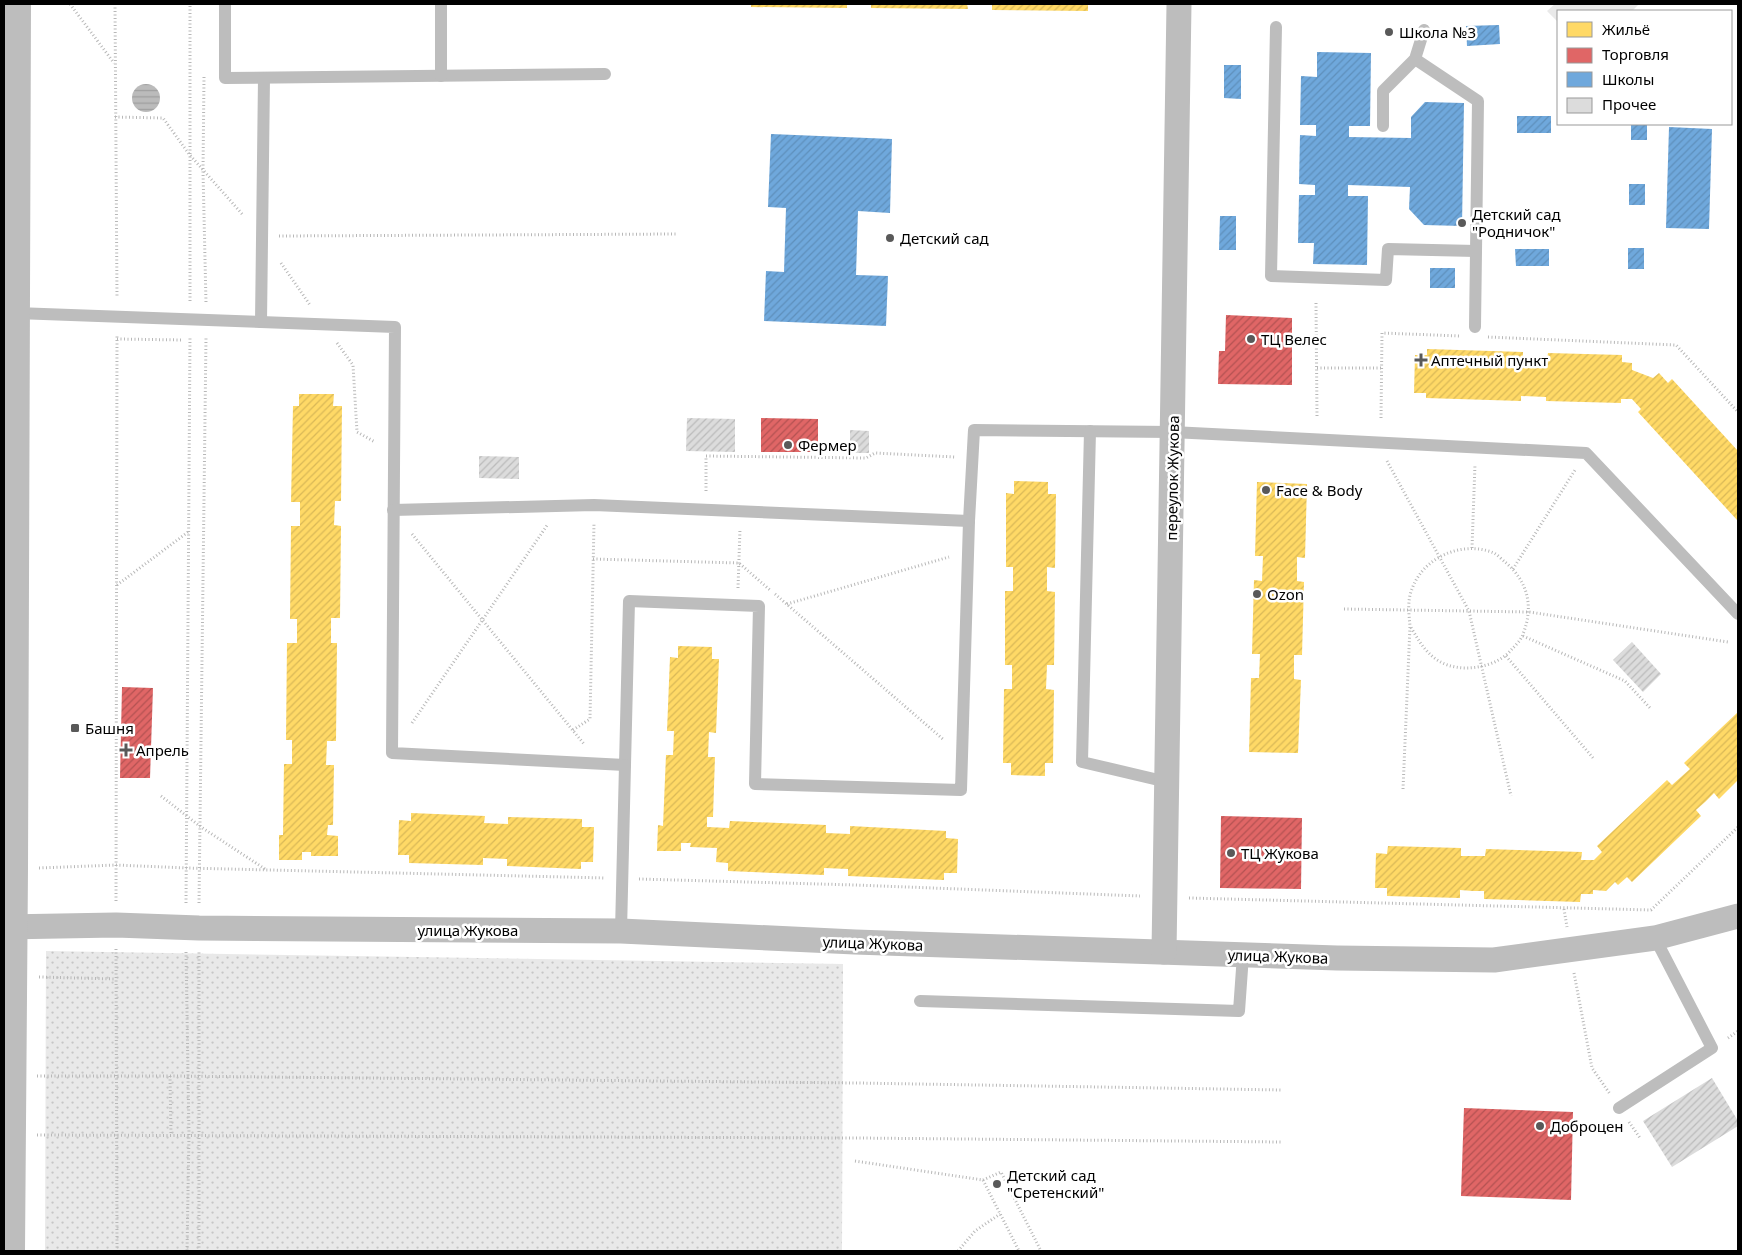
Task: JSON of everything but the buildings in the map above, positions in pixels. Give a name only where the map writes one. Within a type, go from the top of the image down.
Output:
[{"type":"street","points":[[11,1251],[13,976],[9,927],[16,312],[10,174],[17,4]]},
{"type":"street","name":"переулок Жукова","points":[[1164,952],[1179,4]]},
{"type":"street","name":"улица Жукова","points":[[9,927],[116,926],[621,931],[856,942],[1337,958],[1494,960],[1655,938],[1738,916]]},
{"type":"lane","points":[[224,4],[225,78],[606,74]]},
{"type":"lane","points":[[440,4],[441,76]]},
{"type":"lane","points":[[1276,27],[1271,276],[1386,280],[1388,249],[1476,251]]},
{"type":"lane","points":[[1384,126],[1384,91],[1415,59],[1424,30]]},
{"type":"lane","points":[[1415,59],[1478,101],[1476,251],[1478,332]]},
{"type":"lane","points":[[261,322],[264,78]]},
{"type":"lane","points":[[16,312],[395,327],[392,753],[625,765]]},
{"type":"lane","points":[[621,931],[629,601],[759,606],[755,784],[962,790],[969,521],[974,430],[1172,432],[1586,452],[1738,614]]},
{"type":"lane","points":[[1090,431],[1082,762],[1167,782]]},
{"type":"lane","points":[[393,510],[594,505],[969,521]]},
{"type":"lane","points":[[1619,1108],[1712,1048],[1655,938]]},
{"type":"lane","points":[[920,1001],[1239,1011],[1243,954]]},
{"type":"path","points":[[70,4],[115,64]]},
{"type":"path","points":[[115,4],[117,1251]]},
{"type":"path","points":[[190,4],[187,817],[200,1076],[199,1251]]},
{"type":"path","points":[[187,1251],[188,1076],[192,928],[201,827],[206,320],[203,171],[204,72]]},
{"type":"path","points":[[262,236],[678,234]]},
{"type":"path","points":[[1316,303],[1317,416]]},
{"type":"path","points":[[1478,332],[1676,345],[1738,412]]},
{"type":"path","points":[[1381,418],[1382,333],[1461,336]]},
{"type":"path","points":[[1317,368],[1382,368]]},
{"type":"path","points":[[1378,442],[1469,611],[1511,796]]},
{"type":"path","points":[[1472,548],[1476,448]]},
{"type":"path","points":[[1513,569],[1586,452]]},
{"type":"path","points":[[706,510],[706,456],[866,458],[875,453],[972,458]]},
{"type":"path","points":[[573,731],[590,719],[594,505]]},
{"type":"path","points":[[392,753],[560,506]]},
{"type":"path","points":[[393,510],[600,764]]},
{"type":"path","points":[[737,605],[740,511]]},
{"type":"path","points":[[117,585],[188,532]]},
{"type":"path","points":[[1403,789],[1410,626],[1408,610],[1412,588],[1422,570],[1455,550],[1472,548],[1494,553],[1513,569],[1525,586],[1529,612],[1523,636],[1506,656],[1481,667],[1458,668],[1439,661],[1423,648],[1410,626]]},
{"type":"path","points":[[786,604],[968,552]]},
{"type":"path","points":[[593,559],[739,563],[963,755]]},
{"type":"path","points":[[1344,609],[1529,612],[1728,642]]},
{"type":"path","points":[[1523,636],[1626,681],[1651,709]]},
{"type":"path","points":[[1506,656],[1594,759]]},
{"type":"path","points":[[161,796],[201,827],[266,870]]},
{"type":"path","points":[[1214,899],[1651,910],[1738,827]]},
{"type":"path","points":[[1564,908],[1592,1068],[1640,1138]]},
{"type":"path","points":[[13,976],[116,979]]},
{"type":"path","points":[[12,1076],[116,1075],[1282,1090]]},
{"type":"path","points":[[170,1076],[171,1135]]},
{"type":"path","points":[[12,1135],[117,1134],[1282,1142]]},
{"type":"path","points":[[855,1161],[983,1180],[1001,1172],[1041,1251]]},
{"type":"path","points":[[983,1180],[1019,1251]]},
{"type":"path","points":[[958,1251],[975,1231],[1000,1214]]},
{"type":"shaded area","points":[[1555,4],[1639,4],[1633,10],[1557,10],[1557,21],[1547,11]]},
{"type":"shaded area","points":[[146,84],[156,88],[160,98],[156,108],[146,112],[136,108],[132,98],[136,88]]},
{"type":"shaded area","points":[[46,951],[843,964],[842,1251],[45,1251]]},
{"type":"place","name":"Школа №3","points":[[1389,32]]},
{"type":"place","name":"Детский сад \"Родничок\"","points":[[1462,223]]},
{"type":"place","name":"Детский сад","points":[[890,238]]},
{"type":"place","name":"ТЦ Велес","points":[[1251,339]]},
{"type":"place","name":"Аптечный пункт","points":[[1421,360]]},
{"type":"place","name":"Фермер","points":[[788,445]]},
{"type":"place","name":"Face & Body","points":[[1266,490]]},
{"type":"place","name":"Ozon","points":[[1257,594]]},
{"type":"place","name":"Башня","points":[[75,728]]},
{"type":"place","name":"Апрель","points":[[126,750]]},
{"type":"place","name":"ТЦ Жукова","points":[[1231,853]]},
{"type":"place","name":"Доброцен","points":[[1540,1126]]},
{"type":"place","name":"Детский сад \"Сретенский\"","points":[[997,1184]]}]
